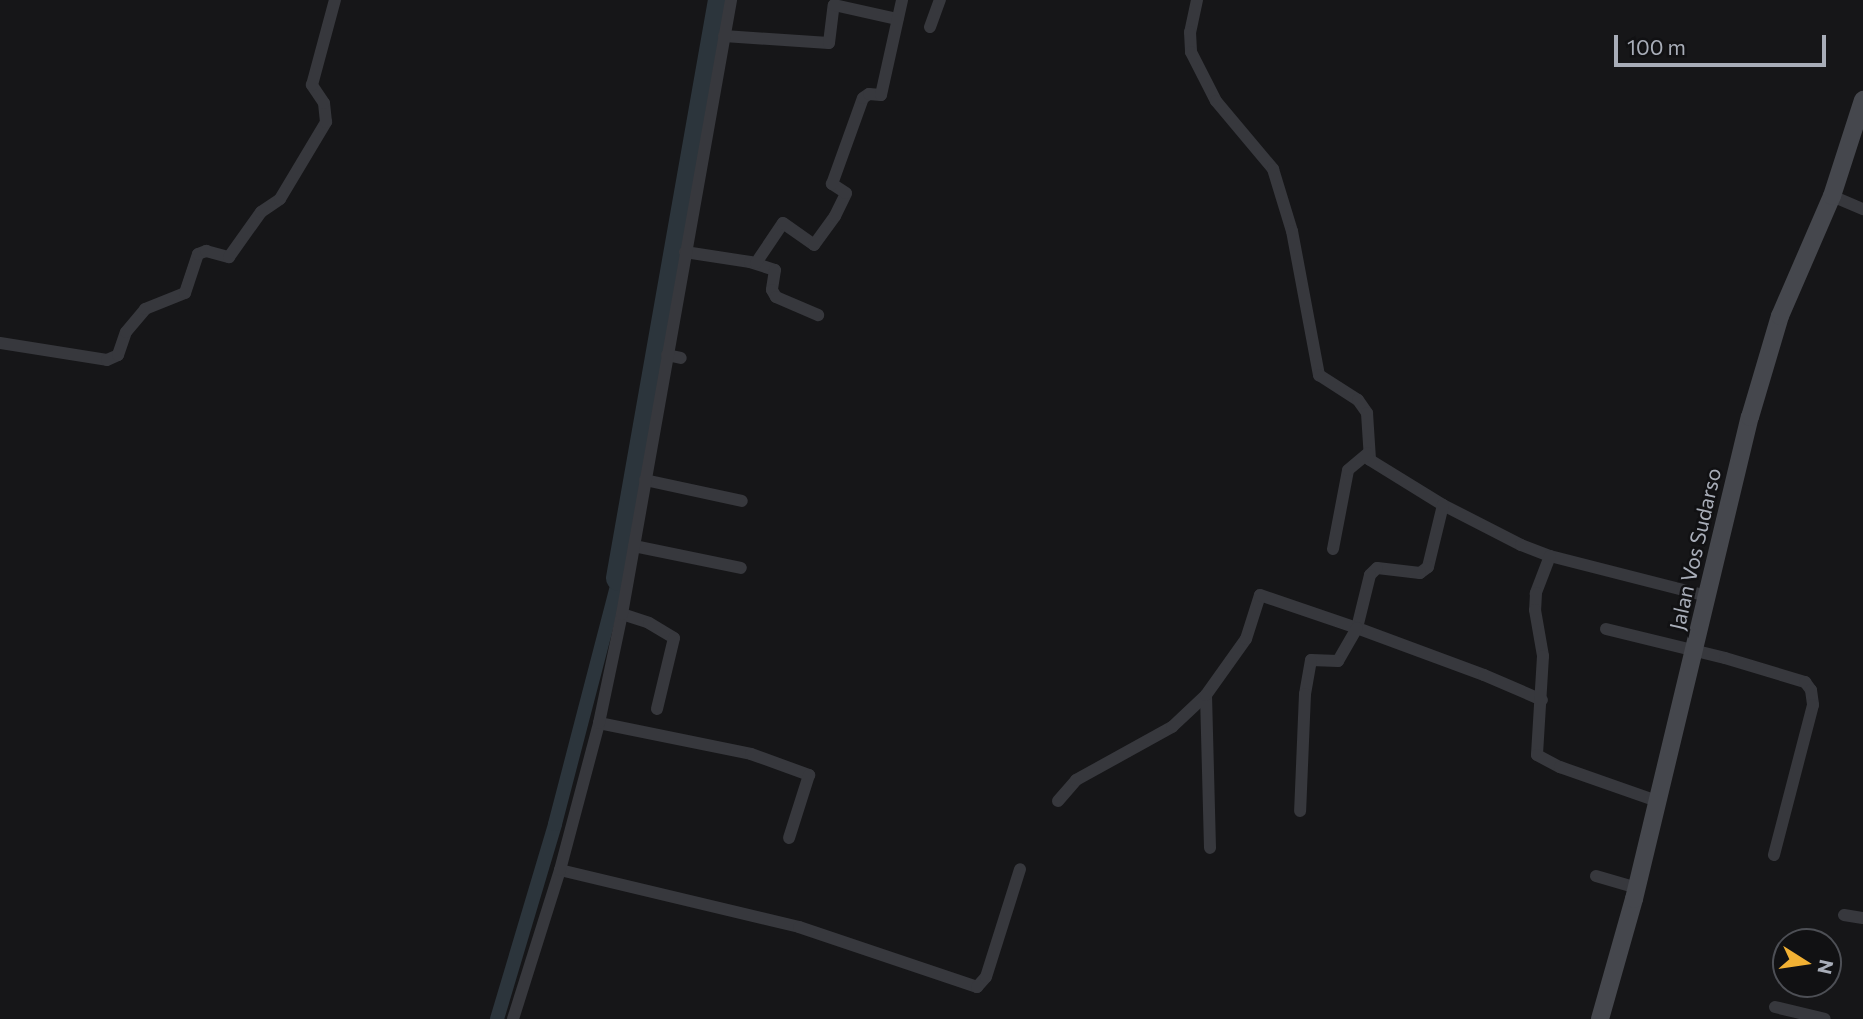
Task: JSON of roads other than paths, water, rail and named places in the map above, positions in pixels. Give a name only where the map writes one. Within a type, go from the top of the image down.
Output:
[{"type":"street","points":[[0,343],[107,360],[118,355],[126,332],[145,309],[185,293],[198,254],[206,250],[229,257],[261,212],[280,199],[326,122],[324,103],[312,85],[335,0]]},
{"type":"street","points":[[513,1019],[560,870],[599,723],[622,614],[731,0]]},
{"type":"street","points":[[756,263],[783,223],[814,245],[835,216],[845,193],[832,184],[863,99],[869,94],[881,95],[902,0]]},
{"type":"street","points":[[930,27],[940,0]]},
{"type":"street","points":[[1197,0],[1190,32],[1191,52],[1216,101],[1273,169],[1292,231],[1319,375],[1358,400],[1367,412],[1370,460],[1493,532],[1550,556],[1707,596]]},
{"type":"street","points":[[724,36],[830,43],[834,5],[897,19]]},
{"type":"street","name":"Jalan Vos Sudarso","points":[[1600,1019],[1637,888],[1744,442],[1780,316],[1832,196],[1863,100]]},
{"type":"street","points":[[1832,196],[1863,209]]},
{"type":"street","points":[[685,252],[756,263],[775,270],[772,290],[776,297],[818,315]]},
{"type":"street","points":[[667,355],[681,358]]},
{"type":"street","points":[[1333,549],[1348,470],[1368,453]]},
{"type":"street","points":[[645,480],[742,501]]},
{"type":"street","points":[[1300,811],[1305,694],[1311,660],[1338,661],[1357,628],[1370,575],[1377,568],[1420,573],[1428,567],[1443,505]]},
{"type":"street","points":[[634,546],[741,568]]},
{"type":"street","points":[[1550,556],[1536,593],[1535,610],[1543,656],[1537,755],[1560,767],[1657,801]]},
{"type":"street","points":[[1058,801],[1076,780],[1172,727],[1206,695],[1246,639],[1260,595],[1484,675],[1542,700]]},
{"type":"street","points":[[622,614],[649,623],[674,638],[657,709]]},
{"type":"street","points":[[1606,629],[1805,682],[1811,690],[1813,705],[1774,855]]},
{"type":"street","points":[[1206,695],[1210,848]]},
{"type":"street","points":[[599,723],[751,754],[810,775],[789,838]]},
{"type":"street","points":[[560,870],[799,927],[977,987],[986,977],[1020,869]]},
{"type":"street","points":[[1596,876],[1637,888]]},
{"type":"street","points":[[1844,915],[1863,918]]},
{"type":"street","points":[[1775,1007],[1825,1019]]},
{"type":"waterway","points":[[619,578],[721,0]]},
{"type":"waterway","points":[[497,1019],[555,824],[619,578]]}]
